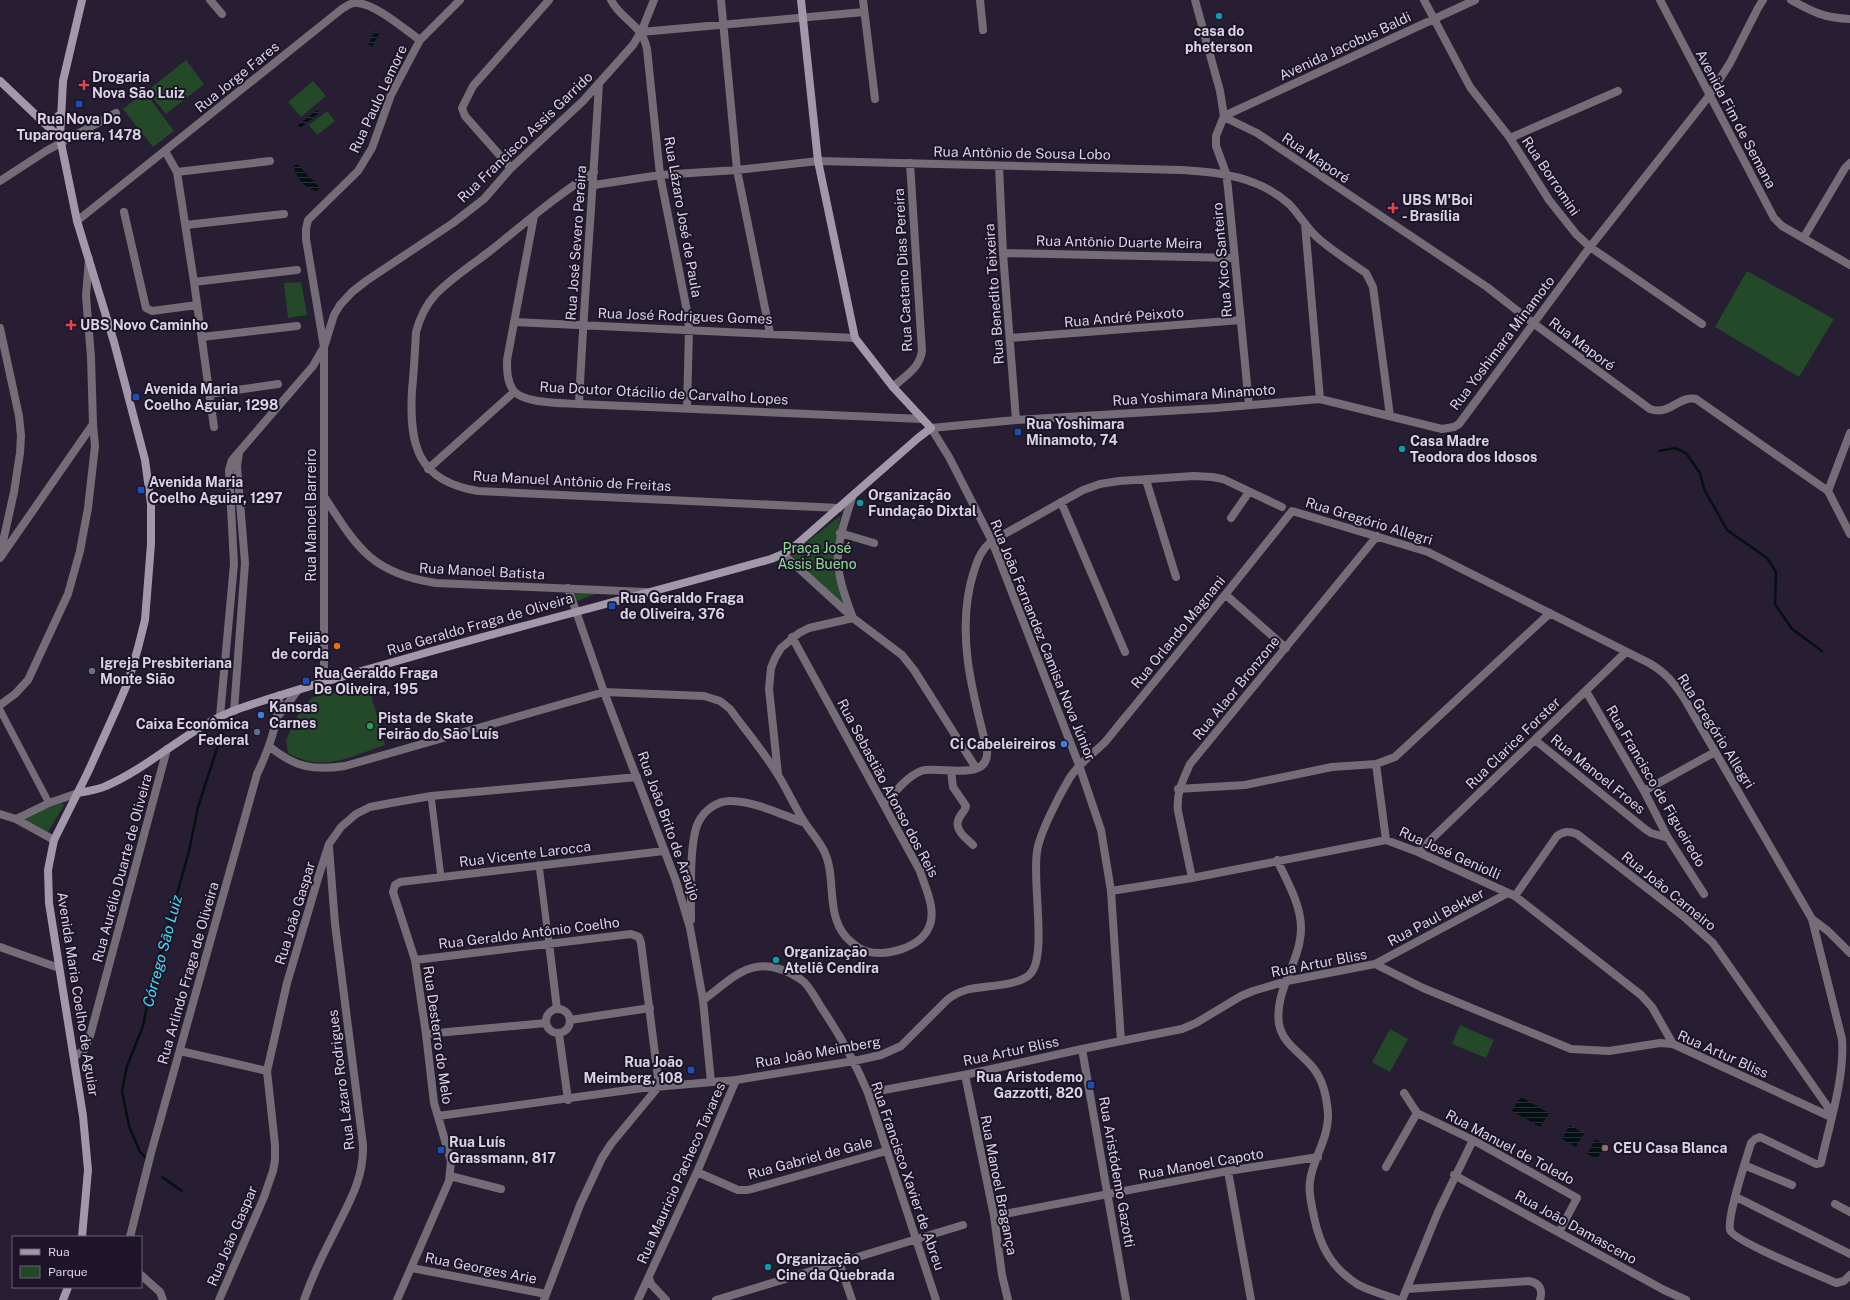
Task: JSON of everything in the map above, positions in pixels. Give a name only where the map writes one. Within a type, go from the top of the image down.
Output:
[{"type":"main road","name":"Avenida Maria Coelho de Aguiar","points":[[82,0],[63,81],[60,141],[77,221],[114,342],[146,460],[151,504],[151,544],[145,620],[138,648],[128,682],[78,793],[54,840],[48,870],[49,903],[83,1116],[88,1170],[82,1236]]},
{"type":"main road","name":"Rua João Fernandez Camisa Nova Júnior","points":[[801,0],[818,161],[855,338],[893,387],[931,428]]},
{"type":"main road","points":[[0,81],[43,122],[60,141]]},
{"type":"main road","points":[[43,122],[54,119],[61,114]]},
{"type":"main road","name":"Rua Geraldo Fraga de Oliveira","points":[[78,793],[105,787],[127,776],[220,716],[280,695],[577,611],[650,593],[784,554],[852,498],[931,428]]},
{"type":"main road","points":[[63,1300],[68,1288]]},
{"type":"street","points":[[210,0],[222,14]]},
{"type":"street","name":"Rua Paulo Lemore","points":[[324,348],[306,239],[307,224],[313,214],[342,189],[358,171],[372,148],[391,95],[420,40],[460,0]]},
{"type":"street","points":[[512,168],[465,116],[462,108],[473,86],[549,0]]},
{"type":"street","points":[[611,0],[627,19],[641,32],[724,26],[864,12]]},
{"type":"street","name":"Rua Francisco Assis Garrido","points":[[220,716],[234,564],[229,470],[232,460],[304,377],[324,348],[334,315],[340,305],[352,292],[366,281],[471,210],[484,198],[512,168],[583,101],[633,45],[641,32],[654,0]]},
{"type":"street","points":[[721,0],[737,170],[770,333]]},
{"type":"street","points":[[863,0],[875,99]]},
{"type":"street","points":[[980,0],[983,30]]},
{"type":"street","points":[[1195,0],[1220,91],[1224,116]]},
{"type":"street","name":"Rua Borromini","points":[[1424,0],[1470,88],[1510,138],[1549,200],[1576,234],[1590,247],[1680,311],[1702,324]]},
{"type":"street","name":"Avenida Jacobus Baldi","points":[[1224,116],[1476,0]]},
{"type":"street","name":"Avenida Fim de Semana","points":[[1660,0],[1774,218],[1782,226],[1804,237],[1850,265]]},
{"type":"street","name":"Rua Yoshimara Minamoto","points":[[931,428],[1016,420],[1320,399],[1442,429],[1454,427],[1459,424],[1590,247],[1709,96],[1730,63],[1758,8],[1764,0]]},
{"type":"street","points":[[1791,0],[1818,14],[1831,18],[1850,20]]},
{"type":"street","name":"Rua Jorge Fares","points":[[77,221],[343,8],[356,2],[371,7],[420,40]]},
{"type":"street","name":"Rua Lázaro José de Paula","points":[[641,32],[647,49],[660,175],[689,330],[686,408]]},
{"type":"street","name":"Rua José Severo Pereira","points":[[579,404],[583,325],[594,185],[599,83]]},
{"type":"street","points":[[1510,138],[1618,91]]},
{"type":"street","points":[[0,181],[60,141],[116,113]]},
{"type":"street","name":"Rua Xico Santeiro","points":[[1224,116],[1216,136],[1216,146],[1226,174],[1249,405]]},
{"type":"street","name":"Rua Maporé","points":[[1224,116],[1257,134],[1487,287],[1533,323],[1650,409],[1662,411],[1689,398],[1696,399],[1828,491]]},
{"type":"street","points":[[165,151],[177,172],[186,225],[214,427]]},
{"type":"street","points":[[177,172],[270,161]]},
{"type":"street","name":"Rua Antônio de Sousa Lobo","points":[[594,185],[660,175],[737,170],[818,161],[1182,170],[1226,174],[1244,178],[1277,196],[1297,212],[1320,240],[1366,272],[1371,279],[1374,287],[1390,416]]},
{"type":"street","name":"Rua Caetano Dias Pereira","points":[[893,387],[915,368],[921,358],[922,351],[910,163]]},
{"type":"street","points":[[1804,237],[1845,168],[1850,163]]},
{"type":"street","name":"Rua Benedito Teixeira","points":[[998,166],[1016,420]]},
{"type":"street","name":"Rua Manuel Antônio de Freitas","points":[[594,172],[534,216],[436,294],[420,318],[416,338],[411,419],[414,443],[420,458],[428,469],[461,488],[478,491],[839,508]]},
{"type":"street","points":[[124,212],[146,308],[152,311],[197,305]]},
{"type":"street","points":[[186,225],[284,214]]},
{"type":"street","points":[[428,469],[514,392],[509,382],[507,360],[534,216]]},
{"type":"street","points":[[1306,224],[1320,399]]},
{"type":"street","name":"Rua Antônio Duarte Meira","points":[[1003,253],[1235,258]]},
{"type":"street","points":[[0,705],[15,694],[28,680],[68,594],[80,551],[88,508],[95,446],[91,357],[86,296],[89,259]]},
{"type":"street","points":[[194,282],[297,270]]},
{"type":"street","name":"Rua André Peixoto","points":[[1010,338],[1241,320]]},
{"type":"street","name":"Rua José Rodrigues Gomes","points":[[514,322],[855,338]]},
{"type":"street","points":[[202,337],[297,326]]},
{"type":"street","points":[[0,328],[19,416],[21,436],[14,492],[0,555]]},
{"type":"street","name":"Rua Manoel Barreiro","points":[[324,348],[324,682]]},
{"type":"street","points":[[209,394],[278,384]]},
{"type":"street","name":"Rua Doutor Otácilio de Carvalho Lopes","points":[[514,392],[524,397],[539,401],[579,404],[922,419]]},
{"type":"street","points":[[0,558],[93,424]]},
{"type":"street","name":"Rua João Fernandez Camisa Nova Júnior","points":[[931,428],[952,464],[992,541],[1079,765],[1101,830],[1111,891],[1121,1042]]},
{"type":"street","points":[[1850,433],[1828,491],[1850,534]]},
{"type":"street","points":[[234,711],[245,578],[243,531],[237,466],[239,452]]},
{"type":"street","points":[[884,804],[908,779],[916,774],[933,769],[968,771],[983,764],[988,754],[971,683],[966,626],[967,599],[979,556],[985,547],[992,541],[1083,490],[1100,484],[1119,481],[1194,476],[1212,477],[1223,479],[1248,492],[1282,506]]},
{"type":"street","points":[[1146,480],[1176,578]]},
{"type":"street","points":[[1231,518],[1248,492]]},
{"type":"street","name":"Rua Manoel Batista","points":[[325,498],[356,544],[374,561],[392,573],[412,580],[436,584],[568,588],[650,593]]},
{"type":"street","points":[[852,498],[840,533],[837,549],[838,575],[854,618]]},
{"type":"street","points":[[1062,502],[1125,652]]},
{"type":"street","name":"Rua Gregório Allegri","points":[[1292,511],[1428,552],[1661,670],[1671,679],[1812,919],[1834,1004],[1842,1045],[1840,1069],[1832,1115],[1820,1162],[1816,1164],[1760,1137],[1751,1143],[1744,1165]]},
{"type":"street","name":"Rua Orlando Magnani","points":[[1079,765],[1106,740],[1226,595],[1292,511]]},
{"type":"street","points":[[840,533],[874,543]]},
{"type":"street","name":"Rua Alaor Bronzone","points":[[1192,878],[1178,811],[1178,789],[1190,764],[1377,536]]},
{"type":"street","points":[[784,554],[854,618],[902,655],[914,670],[976,768]]},
{"type":"street","name":"Rua João Brito de Araújo","points":[[568,588],[604,692],[676,881],[690,928],[703,1000],[712,1082]]},
{"type":"street","points":[[1226,595],[1286,648]]},
{"type":"street","points":[[1178,789],[1245,785],[1332,767],[1376,764],[1389,760],[1400,754],[1550,613]]},
{"type":"street","points":[[778,775],[770,689],[770,675],[775,658],[781,648],[792,637],[809,628],[854,618]]},
{"type":"street","name":"Rua Sebastião Afonso dos Reis","points":[[270,747],[284,758],[300,765],[316,769],[330,768],[352,764],[604,692],[704,696],[720,701],[730,709],[778,775],[805,823],[823,849],[830,865],[833,905],[840,929],[846,937],[859,948],[880,953],[891,952],[910,945],[923,936],[929,928],[931,921],[930,901],[920,871],[792,637]]},
{"type":"street","name":"Rua Clarice Forster","points":[[1418,852],[1626,652]]},
{"type":"street","name":"Rua Arlindo Fraga de Oliveira","points":[[278,718],[298,690]]},
{"type":"street","name":"Rua Francisco de Figueiredo","points":[[1586,691],[1644,791],[1668,838],[1704,894]]},
{"type":"street","name":"Rua Arlindo Fraga de Oliveira","points":[[130,1236],[180,1051],[258,774],[270,747],[278,718],[280,695]]},
{"type":"street","points":[[0,710],[49,803]]},
{"type":"street","name":"Rua Manoel Froes","points":[[1535,740],[1645,829],[1651,833],[1668,838]]},
{"type":"street","name":"Rua Aurélio Duarte de Oliveira","points":[[74,1057],[84,1050],[90,1036],[167,749]]},
{"type":"street","points":[[1644,791],[1715,752]]},
{"type":"street","points":[[1376,764],[1386,840]]},
{"type":"street","name":"Rua João Meimberg","points":[[438,1116],[568,1100],[659,1086],[736,1080],[854,1061],[881,1055],[900,1046],[946,1000],[955,993],[968,989],[1017,981],[1031,974],[1037,959],[1038,940],[1035,864],[1037,850],[1041,837],[1070,778],[1079,765]]},
{"type":"street","points":[[951,771],[953,787],[966,806],[958,820],[958,826],[962,835],[973,845]]},
{"type":"street","name":"Rua João Gaspar","points":[[219,1300],[264,1197],[273,1172],[275,1145],[267,1071],[287,983],[329,844],[341,827],[356,814],[370,808],[431,796],[637,777]]},
{"type":"street","name":"Rua Geraldo Fraga de Oliveira","points":[[16,819],[49,803],[78,793]]},
{"type":"street","points":[[431,796],[441,877]]},
{"type":"street","points":[[690,928],[694,836],[698,822],[710,808],[730,801],[740,802],[758,806],[805,823]]},
{"type":"street","points":[[0,814],[16,819],[54,840]]},
{"type":"street","name":"Rua João Carneiro","points":[[1511,894],[1557,836],[1565,832],[1577,834],[1683,916],[1713,943],[1832,1115]]},
{"type":"street","name":"Rua José Geniolli","points":[[1111,891],[1192,878],[1277,860],[1386,840],[1418,852],[1511,894],[1641,994],[1652,1007],[1673,1044]]},
{"type":"street","name":"Rua Lázaro Rodrigues","points":[[304,1300],[318,1263],[360,1178],[363,1162],[363,1145],[335,924],[329,844]]},
{"type":"street","name":"Rua Vicente Larocca","points":[[393,889],[395,885],[400,882],[664,851]]},
{"type":"street","points":[[1277,860],[1292,892],[1300,918],[1299,942],[1279,1002],[1279,1024],[1282,1036],[1291,1047],[1314,1068],[1320,1078],[1326,1098],[1328,1125],[1310,1181],[1310,1195],[1315,1223],[1326,1254],[1347,1276],[1357,1284],[1399,1300]]},
{"type":"street","points":[[539,865],[557,1009]]},
{"type":"street","name":"Rua Desterro do Melo","points":[[393,889],[415,960],[434,1103],[451,1161],[450,1176]]},
{"type":"street","name":"Rua Paul Bekker","points":[[1375,964],[1511,894]]},
{"type":"street","points":[[1812,919],[1828,931],[1850,953]]},
{"type":"street","name":"Rua Geraldo Antônio Coelho","points":[[415,960],[631,934],[639,937],[641,943],[650,1008]]},
{"type":"street","points":[[0,947],[59,968]]},
{"type":"street","name":"Rua Artur Bliss","points":[[868,1093],[965,1075],[1189,1026],[1241,996],[1287,981],[1375,964],[1423,988],[1571,1049],[1609,1051],[1660,1043],[1673,1044],[1832,1115]]},
{"type":"street","name":"Rua Francisco Xavier de Abreu","points":[[703,1000],[747,969],[758,966],[781,969],[794,975],[805,983],[841,1038],[854,1061],[868,1093],[936,1300]]},
{"type":"street","points":[[545,1297],[592,1176],[611,1144],[659,1086],[650,1008],[570,1020]]},
{"type":"street","points":[[557,1009],[564,1010],[570,1020],[568,1029],[559,1034],[550,1031],[546,1023],[548,1013],[557,1009]]},
{"type":"street","points":[[426,1034],[546,1023]]},
{"type":"street","points":[[559,1034],[568,1100]]},
{"type":"street","name":"Rua Aristódemo Gazotti","points":[[1082,1049],[1126,1300]]},
{"type":"street","points":[[180,1051],[267,1071]]},
{"type":"street","name":"Rua Manoel Bragança","points":[[965,1075],[994,1216],[1002,1275],[1008,1300]]},
{"type":"street","name":"Rua Mauricio Pacheco Tavares","points":[[638,1300],[697,1172],[736,1080]]},
{"type":"street","name":"Rua Manuel de Toledo","points":[[1404,1093],[1417,1112],[1473,1140],[1577,1198],[1559,1232]]},
{"type":"street","points":[[1386,1167],[1417,1112]]},
{"type":"street","points":[[1402,1300],[1454,1175],[1473,1140]]},
{"type":"street","name":"Rua Gabriel de Gale","points":[[697,1172],[738,1190],[748,1190],[886,1151]]},
{"type":"street","name":"Rua Manoel Capoto","points":[[994,1216],[1228,1171],[1318,1157]]},
{"type":"street","points":[[1792,1185],[1744,1165],[1730,1224],[1730,1231],[1749,1244],[1836,1283],[1844,1281],[1850,1275]]},
{"type":"street","points":[[1228,1171],[1251,1300]]},
{"type":"street","name":"Rua João Damasceno","points":[[1454,1175],[1664,1290],[1686,1300]]},
{"type":"street","points":[[397,1300],[441,1201],[450,1176],[501,1189]]},
{"type":"street","points":[[1736,1197],[1850,1254]]},
{"type":"street","points":[[1835,1204],[1850,1212]]},
{"type":"street","points":[[716,1300],[963,1225]]},
{"type":"street","points":[[839,1262],[852,1300]]},
{"type":"street","name":"Rua Georges Arie","points":[[412,1268],[545,1297]]},
{"type":"street","points":[[142,1276],[160,1292],[163,1300]]},
{"type":"street","points":[[649,1278],[651,1284],[666,1300]]},
{"type":"street","points":[[1407,1289],[1529,1281],[1536,1282],[1540,1287],[1542,1295],[1540,1300]]},
{"type":"green space","points":[[186,60],[204,84],[166,114],[147,91]]},
{"type":"green space","points":[[313,81],[326,96],[301,117],[288,102]]},
{"type":"green space","points":[[145,92],[174,131],[153,147],[123,109]]},
{"type":"green space","points":[[327,111],[335,121],[317,135],[309,125]]},
{"type":"green space","points":[[1747,271],[1834,319],[1799,377],[1715,327]]},
{"type":"green space","points":[[301,282],[307,315],[288,318],[284,283]]},
{"type":"green space","name":"Praça José Assis Bueno","points":[[841,515],[834,548],[834,571],[845,607],[791,555]]},
{"type":"green space","points":[[573,590],[598,593],[577,601]]},
{"type":"green space","points":[[368,684],[385,745],[348,758],[325,762],[313,762],[301,759],[288,753],[286,741],[291,728],[300,711],[311,698]]},
{"type":"green space","points":[[62,803],[64,805],[48,832],[21,817]]},
{"type":"green space","points":[[1460,1025],[1494,1040],[1486,1058],[1452,1044]]},
{"type":"green space","points":[[1390,1029],[1408,1039],[1390,1072],[1372,1062]]},
{"type":"shaded area","points":[[375,31],[379,33],[372,47],[368,44]]},
{"type":"shaded area","points":[[317,110],[319,113],[300,128],[298,125]]},
{"type":"shaded area","points":[[297,164],[320,188],[316,191],[301,182],[295,171],[294,166]]},
{"type":"shaded area","points":[[1521,1097],[1549,1113],[1540,1127],[1512,1111]]},
{"type":"shaded area","points":[[1570,1125],[1584,1134],[1576,1147],[1562,1139]]},
{"type":"shaded area","points":[[1596,1139],[1605,1145],[1597,1159],[1587,1154]]},
{"type":"waterway","points":[[1659,451],[1675,448],[1686,453],[1700,473],[1704,489],[1727,530],[1767,558],[1776,572],[1775,604],[1792,629],[1822,651]]},
{"type":"waterway","name":"Córrego São Luiz","points":[[148,1160],[140,1152],[129,1126],[122,1091],[127,1066],[143,1026],[149,995],[189,851],[198,807],[222,733]]},
{"type":"waterway","points":[[162,1177],[182,1191]]},
{"type":"place","name":"casa do pheterson","points":[[1219,16]]},
{"type":"place","name":"Drogaria Nova São Luiz","points":[[84,85]]},
{"type":"place","name":"Rua Nova Do Tuparoquera, 1478","points":[[79,104]]},
{"type":"place","name":"UBS M'Boi - Brasília","points":[[1393,208]]},
{"type":"place","name":"UBS Novo Caminho","points":[[71,325]]},
{"type":"place","name":"Avenida Maria Coelho Aguiar, 1298","points":[[136,397]]},
{"type":"place","name":"Rua Yoshimara Minamoto, 74","points":[[1018,432]]},
{"type":"place","name":"Casa Madre Teodora dos Idosos","points":[[1402,449]]},
{"type":"place","name":"Avenida Maria Coelho Aguiar, 1297","points":[[141,490]]},
{"type":"place","name":"Organização Fundação Dixtal","points":[[860,503]]},
{"type":"place","name":"Rua Geraldo Fraga de Oliveira, 376","points":[[612,606]]},
{"type":"place","name":"Feijão de corda","points":[[337,646]]},
{"type":"place","name":"Igreja Presbiteriana Monte Sião","points":[[92,671]]},
{"type":"place","name":"Rua Geraldo Fraga De Oliveira, 195","points":[[306,681]]},
{"type":"place","name":"Kansas Carnes","points":[[261,715]]},
{"type":"place","name":"Pista de Skate Feirão do São Luís","points":[[370,726]]},
{"type":"place","name":"Caixa Econômica Federal","points":[[257,732]]},
{"type":"place","name":"Ci Cabeleireiros","points":[[1064,744]]},
{"type":"place","name":"Organização Ateliê Cendira","points":[[776,960]]},
{"type":"place","name":"Rua João Meimberg, 108","points":[[691,1070]]},
{"type":"place","name":"Rua Aristodemo Gazzotti, 820","points":[[1091,1085]]},
{"type":"place","name":"CEU Casa Blanca","points":[[1605,1148]]},
{"type":"place","name":"Rua Luís Grassmann, 817","points":[[441,1150]]},
{"type":"place","name":"Organização Cine da Quebrada","points":[[768,1267]]}]
